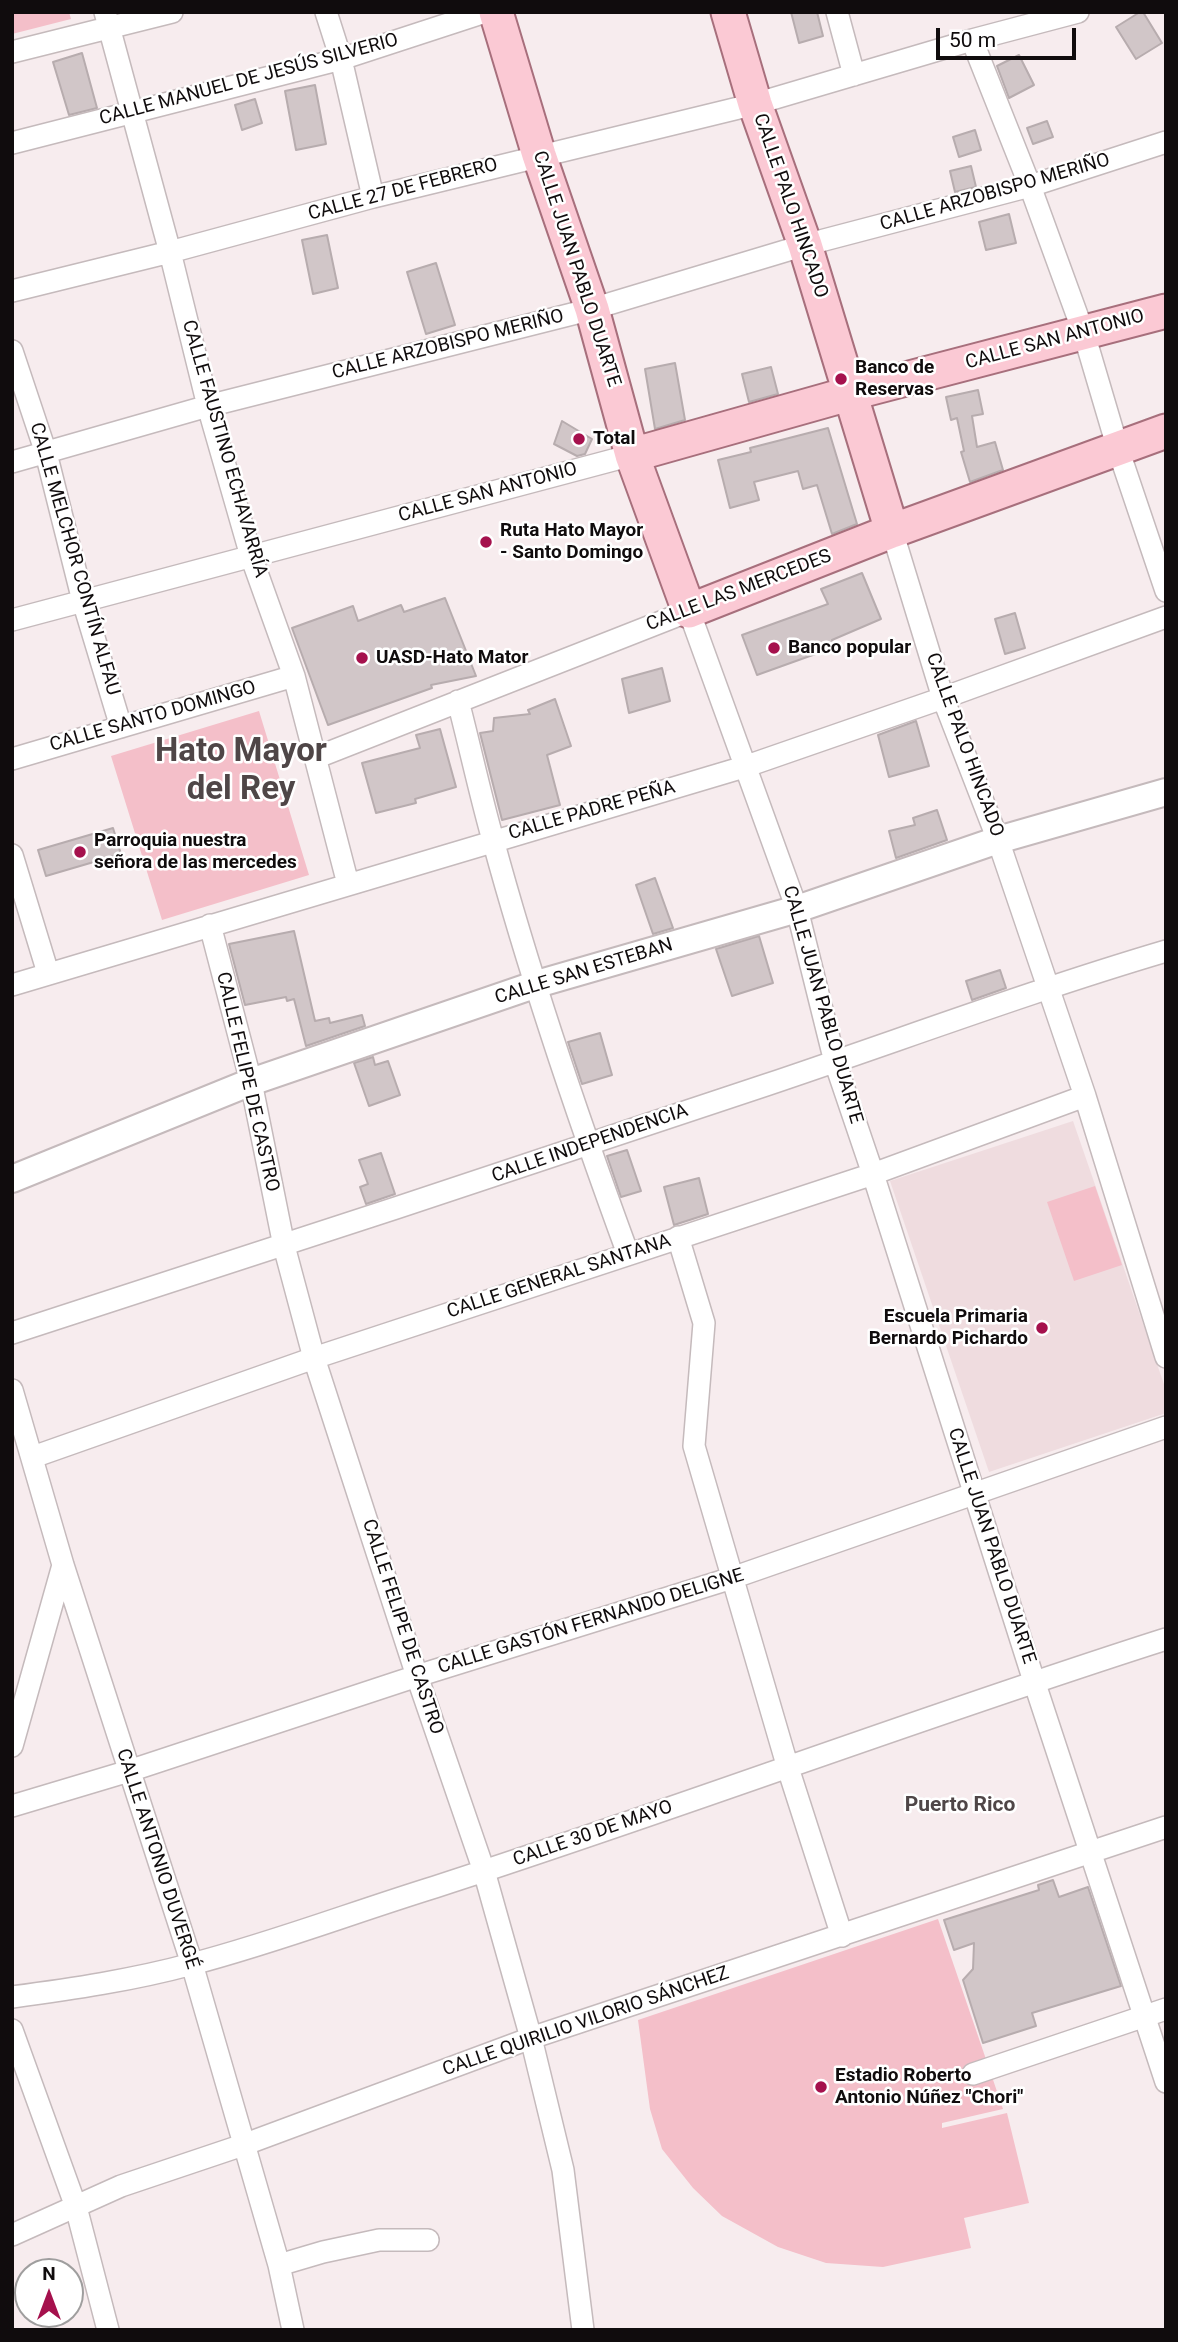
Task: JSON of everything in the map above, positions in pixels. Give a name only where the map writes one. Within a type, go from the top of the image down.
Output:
[{"type":"main road","name":"CALLE JUAN PABLO DUARTE","points":[[496,12],[539,155],[592,309],[632,455],[689,611]]},
{"type":"main road","name":"CALLE PALO HINCADO","points":[[728,12],[755,104],[805,245],[852,393],[892,531]]},
{"type":"main road","name":"CALLE SAN ANTONIO","points":[[632,455],[852,393],[1166,311]]},
{"type":"main road","name":"CALLE LAS MERCEDES","points":[[689,611],[892,531],[1166,431]]},
{"type":"street","points":[[12,52],[107,21],[172,12]]},
{"type":"street","points":[[326,12],[341,59],[373,197]]},
{"type":"street","name":"CALLE MANUEL DE JESÚS SILVERIO","points":[[12,143],[341,59],[485,12]]},
{"type":"street","points":[[837,12],[854,75]]},
{"type":"street","name":"CALLE 27 DE FEBRERO","points":[[12,291],[539,155],[755,104],[972,40],[1035,17],[1078,12]]},
{"type":"street","name":"CALLE FAUSTINO ECHAVARRÍA","points":[[107,21],[170,252],[208,406],[251,556],[294,676],[348,884]]},
{"type":"street","points":[[972,40],[1030,186],[1084,334],[1118,449],[1166,591]]},
{"type":"street","name":"CALLE ARZOBISPO MERIÑO","points":[[12,462],[208,406],[592,309],[805,245],[1030,186],[1166,142]]},
{"type":"street","name":"CALLE MELCHOR CONTÍN ALFAU","points":[[12,351],[46,453],[83,601],[121,727]]},
{"type":"street","name":"CALLE SAN ANTONIO","points":[[12,620],[632,455]]},
{"type":"street","name":"CALLE PALO HINCADO","points":[[892,531],[943,698],[998,840],[1049,986],[1166,1357]]},
{"type":"street","name":"CALLE LAS MERCEDES","points":[[316,758],[689,611]]},
{"type":"street","name":"CALLE JUAN PABLO DUARTE","points":[[689,611],[797,909],[835,1062],[1166,2082]]},
{"type":"street","name":"CALLE PADRE PEÑA","points":[[12,985],[744,767],[1166,618]]},
{"type":"street","name":"CALLE SANTO DOMINGO","points":[[12,759],[294,676]]},
{"type":"street","points":[[458,701],[493,840],[537,984],[588,1145],[628,1254]]},
{"type":"street","name":"CALLE SAN ESTEBAN","points":[[12,1179],[251,1082],[537,984],[797,909],[998,840],[1166,792]]},
{"type":"street","points":[[13,862],[48,973]]},
{"type":"street","name":"CALLE FELIPE DE CASTRO","points":[[210,925],[251,1082],[284,1246],[314,1358],[417,1676],[484,1871],[531,2038],[564,2170],[583,2330]]},
{"type":"street","name":"CALLE INDEPENDENCIA","points":[[12,1333],[588,1145],[1049,986],[1166,951]]},
{"type":"street","name":"CALLE GENERAL SANTANA","points":[[33,1457],[314,1358],[873,1174],[1085,1096]]},
{"type":"street","points":[[678,1237],[704,1323],[694,1446],[788,1768],[842,1936]]},
{"type":"street","name":"CALLE ANTONIO DUVERGÉ","points":[[12,1391],[63,1565],[192,1964],[279,2265],[293,2330]]},
{"type":"street","name":"CALLE GASTÓN FERNANDO DELIGNE","points":[[12,1806],[732,1578],[1166,1427]]},
{"type":"street","points":[[12,1746],[63,1565]]},
{"type":"street","name":"CALLE 30 DE MAYO","points":[[12,1997],[95,1986],[192,1964],[484,1871],[1034,1681],[1166,1639]]},
{"type":"street","name":"CALLE QUIRILIO VILORIO SÁNCHEZ","points":[[12,2235],[121,2186],[243,2145],[531,2038],[1166,1827]]},
{"type":"street","points":[[973,2074],[1166,2009]]},
{"type":"street","points":[[12,2030],[76,2207],[108,2330]]},
{"type":"street","points":[[279,2265],[379,2240],[428,2240]]},
{"type":"shaded area","points":[[12,12],[69,12],[71,19],[12,34]]},
{"type":"shaded area","points":[[259,711],[309,875],[162,920],[111,756]]},
{"type":"shaded area","name":"Escuela Primaria Bernardo Pichardo","points":[[1073,1121],[1166,1390],[1166,1413],[989,1472],[890,1181]]},
{"type":"shaded area","points":[[1095,1186],[1122,1265],[1074,1281],[1047,1202]]},
{"type":"shaded area","name":"Estadio Roberto Antonio Núñez \"Chori\"","points":[[938,1919],[1003,2109],[942,2123],[942,2128],[1007,2113],[1029,2203],[964,2218],[971,2248],[883,2267],[826,2263],[778,2247],[722,2216],[693,2188],[662,2149],[650,2109],[638,2020]]},
{"type":"building","points":[[791,12],[817,12],[823,36],[799,43]]},
{"type":"building","points":[[1143,12],[1162,43],[1136,59],[1116,27]]},
{"type":"building","points":[[82,53],[97,108],[69,115],[53,62]]},
{"type":"building","points":[[1019,55],[1034,85],[1009,98],[997,66]]},
{"type":"building","points":[[315,85],[326,144],[296,150],[285,91]]},
{"type":"building","points":[[255,99],[262,123],[242,130],[235,105]]},
{"type":"building","points":[[1047,121],[1053,137],[1033,144],[1027,128]]},
{"type":"building","points":[[975,130],[981,150],[959,157],[953,137]]},
{"type":"building","points":[[971,166],[976,187],[955,192],[950,171]]},
{"type":"building","points":[[1009,214],[1016,243],[986,250],[979,222]]},
{"type":"building","points":[[327,235],[338,288],[313,294],[302,240]]},
{"type":"building","points":[[436,263],[455,325],[426,334],[407,272]]},
{"type":"building","points":[[675,363],[685,420],[655,429],[645,369]]},
{"type":"building","points":[[771,367],[778,394],[749,402],[742,374]]},
{"type":"building","points":[[978,390],[983,414],[972,416],[977,447],[995,442],[1003,470],[970,482],[961,452],[964,451],[957,418],[951,420],[946,397]]},
{"type":"building","points":[[562,421],[592,439],[585,454],[577,456],[554,444]]},
{"type":"building","points":[[828,428],[857,524],[832,534],[817,485],[803,489],[798,471],[754,482],[759,500],[730,508],[718,460],[751,452],[750,448]]},
{"type":"building","points":[[862,573],[881,619],[832,640],[835,647],[757,675],[742,635],[828,604],[821,589]]},
{"type":"building","name":"UASD-Hato Mator","points":[[445,598],[476,676],[431,685],[432,688],[328,725],[292,628],[353,606],[358,621],[401,605],[404,612]]},
{"type":"building","points":[[1015,613],[1025,648],[1005,654],[995,619]]},
{"type":"building","points":[[662,668],[670,701],[629,713],[622,679]]},
{"type":"building","points":[[555,699],[571,746],[547,755],[560,805],[502,820],[480,733],[493,731],[494,718],[530,714],[528,710]]},
{"type":"building","points":[[916,721],[929,766],[889,777],[878,735]]},
{"type":"building","points":[[440,729],[456,787],[415,799],[416,803],[376,813],[362,763],[420,748],[416,735]]},
{"type":"building","points":[[937,810],[947,840],[896,858],[889,831],[915,825],[913,818]]},
{"type":"building","name":"Parroquia nuestra señora de las mercedes","points":[[113,828],[121,854],[46,876],[38,850]]},
{"type":"building","points":[[655,878],[673,928],[653,934],[636,885]]},
{"type":"building","points":[[294,931],[315,1021],[329,1018],[330,1023],[362,1015],[365,1026],[306,1046],[294,999],[287,1001],[286,997],[245,1005],[229,944]]},
{"type":"building","points":[[759,936],[773,983],[732,996],[716,949]]},
{"type":"building","points":[[1000,970],[1006,988],[972,1000],[966,981]]},
{"type":"building","points":[[600,1033],[612,1075],[582,1084],[568,1042]]},
{"type":"building","points":[[373,1057],[375,1065],[388,1061],[400,1095],[369,1106],[354,1063]]},
{"type":"building","points":[[627,1150],[641,1191],[621,1197],[607,1156]]},
{"type":"building","points":[[381,1153],[395,1194],[366,1204],[360,1187],[368,1184],[359,1160]]},
{"type":"building","points":[[699,1178],[708,1214],[674,1225],[664,1187]]},
{"type":"building","points":[[1053,1880],[1059,1897],[1088,1887],[1121,1986],[1032,2013],[1036,2026],[983,2043],[963,1980],[973,1969],[974,1943],[954,1950],[944,1920],[1039,1890],[1038,1885]]},
{"type":"place","name":"Banco de Reservas","points":[[841,379]]},
{"type":"place","name":"Total","points":[[579,439]]},
{"type":"place","name":"Ruta Hato Mayor - Santo Domingo","points":[[486,542]]},
{"type":"place","name":"Banco popular","points":[[774,648]]},
{"type":"place","name":"UASD-Hato Mator","points":[[362,658]]},
{"type":"place","name":"Parroquia nuestra señora de las mercedes","points":[[80,852]]},
{"type":"place","name":"Escuela Primaria Bernardo Pichardo","points":[[1042,1328]]},
{"type":"place","name":"Estadio Roberto Antonio Núñez \"Chori\"","points":[[821,2087]]},
{"type":"district","name":"Hato Mayor del Rey","points":[[241,772]]},
{"type":"district","name":"Puerto Rico","points":[[960,1806]]}]
